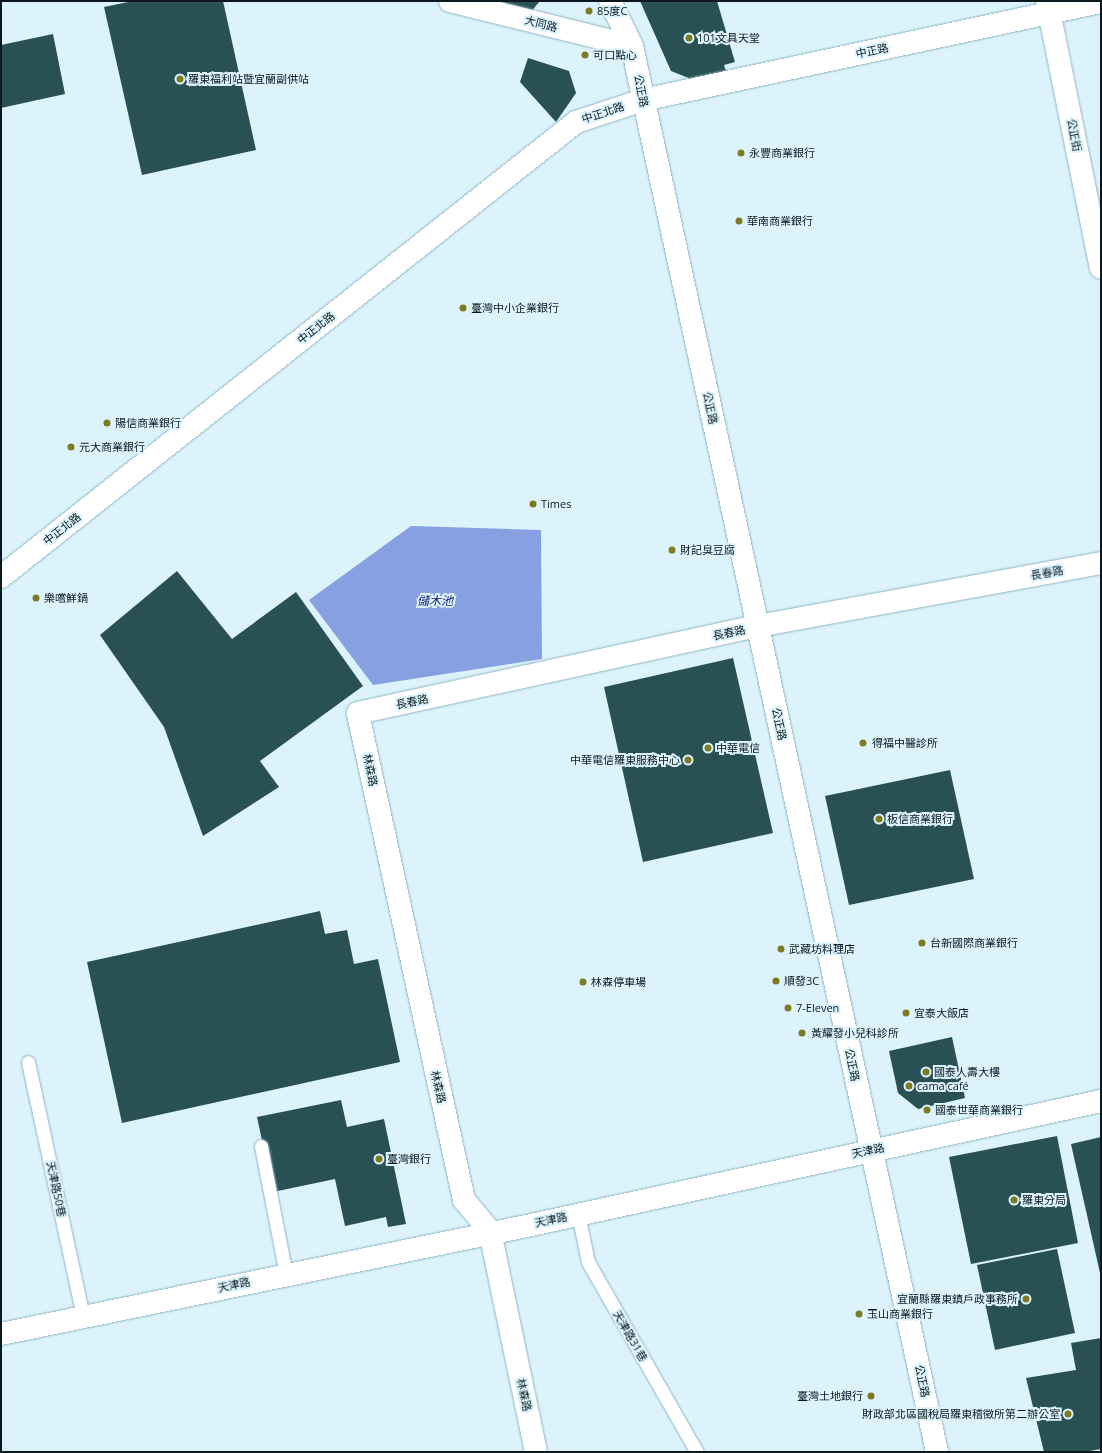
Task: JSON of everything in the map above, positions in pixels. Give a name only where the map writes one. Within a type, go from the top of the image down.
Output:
[{"type":"street","name":"大同路","points":[[450,1],[632,46]]},
{"type":"street","name":"公正路","points":[[610,1],[632,46],[937,1452]]},
{"type":"street","name":"中正路","points":[[643,100],[1048,7],[1101,2]]},
{"type":"street","name":"公正街","points":[[1048,7],[1101,268]]},
{"type":"street","name":"中正北路","points":[[1,577],[576,122],[643,100]]},
{"type":"street","name":"長春路","points":[[358,713],[758,626],[1101,563]]},
{"type":"street","name":"林森路","points":[[358,713],[464,1200],[490,1231],[536,1452]]},
{"type":"street","name":"天津路","points":[[1,1334],[490,1231],[578,1214],[1101,1101]]},
{"type":"lane","name":"天津路50巷","points":[[28,1062],[83,1317]]},
{"type":"lane","points":[[261,1146],[286,1275]]},
{"type":"lane","name":"天津路31巷","points":[[578,1214],[588,1262],[697,1452]]},
{"type":"water","name":"儲木池","points":[[411,526],[541,530],[542,659],[373,685],[309,600]]},
{"type":"building","name":"羅東福利站暨宜蘭副供站","points":[[133,1],[223,1],[256,150],[142,175],[104,7]]},
{"type":"building","points":[[474,1],[540,1],[529,14]]},
{"type":"building","points":[[640,1],[717,1],[735,62],[724,65],[726,71],[691,79],[671,71]]},
{"type":"building","points":[[53,34],[65,94],[1,108],[1,45]]},
{"type":"building","points":[[528,58],[569,71],[576,93],[556,122],[520,82]]},
{"type":"building","points":[[177,571],[232,639],[296,592],[363,686],[260,761],[279,787],[203,836],[164,727],[100,635]]},
{"type":"building","name":"中華電信羅東服務中心","points":[[733,658],[773,833],[643,862],[604,687]]},
{"type":"building","points":[[950,770],[974,879],[849,905],[825,796]]},
{"type":"building","points":[[320,911],[325,934],[347,930],[354,964],[378,959],[400,1062],[122,1123],[87,962]]},
{"type":"building","name":"國泰人壽大樓","points":[[952,1037],[965,1098],[918,1109],[898,1093],[889,1051]]},
{"type":"building","points":[[341,1100],[347,1127],[384,1119],[406,1224],[388,1227],[386,1217],[345,1226],[335,1179],[273,1192],[257,1117]]},
{"type":"building","name":"羅東分局","points":[[1057,1136],[1078,1243],[971,1264],[949,1157]]},
{"type":"building","points":[[1101,1137],[1101,1273],[1100,1273],[1071,1144]]},
{"type":"building","name":"宜蘭縣羅東鎮戶政事務所","points":[[1057,1249],[1075,1333],[995,1350],[977,1265]]},
{"type":"building","name":"財政部北區國稅局羅東稽徵所第二辦公室","points":[[1101,1338],[1101,1449],[1084,1452],[1044,1452],[1026,1378],[1076,1370],[1071,1343]]},
{"type":"place","name":"85度C","points":[[589,11]]},
{"type":"place","name":"101文具天堂","points":[[689,38]]},
{"type":"place","name":"可口點心","points":[[585,55]]},
{"type":"place","name":"羅東福利站暨宜蘭副供站","points":[[180,79]]},
{"type":"place","name":"永豐商業銀行","points":[[741,153]]},
{"type":"place","name":"華南商業銀行","points":[[739,221]]},
{"type":"place","name":"臺灣中小企業銀行","points":[[463,308]]},
{"type":"place","name":"陽信商業銀行","points":[[107,423]]},
{"type":"place","name":"元大商業銀行","points":[[71,447]]},
{"type":"place","name":"Times","points":[[533,504]]},
{"type":"place","name":"財記臭豆腐","points":[[672,550]]},
{"type":"place","name":"樂嚐鮮鍋","points":[[36,598]]},
{"type":"place","name":"得福中醫診所","points":[[863,743]]},
{"type":"place","name":"中華電信","points":[[708,748]]},
{"type":"place","name":"中華電信羅東服務中心","points":[[688,760]]},
{"type":"place","name":"板信商業銀行","points":[[879,819]]},
{"type":"place","name":"台新國際商業銀行","points":[[922,943]]},
{"type":"place","name":"武藏坊料理店","points":[[781,949]]},
{"type":"place","name":"順發3C","points":[[776,981]]},
{"type":"place","name":"林森停車場","points":[[583,982]]},
{"type":"place","name":"7-Eleven","points":[[788,1008]]},
{"type":"place","name":"宜泰大飯店","points":[[906,1013]]},
{"type":"place","name":"黃耀發小兒科診所","points":[[802,1033]]},
{"type":"place","name":"國泰人壽大樓","points":[[926,1072]]},
{"type":"place","name":"cama café","points":[[909,1086]]},
{"type":"place","name":"國泰世華商業銀行","points":[[927,1110]]},
{"type":"place","name":"臺灣銀行","points":[[379,1159]]},
{"type":"place","name":"羅東分局","points":[[1014,1200]]},
{"type":"place","name":"宜蘭縣羅東鎮戶政事務所","points":[[1026,1299]]},
{"type":"place","name":"玉山商業銀行","points":[[859,1314]]},
{"type":"place","name":"臺灣土地銀行","points":[[871,1396]]},
{"type":"place","name":"財政部北區國稅局羅東稽徵所第二辦公室","points":[[1068,1414]]}]
